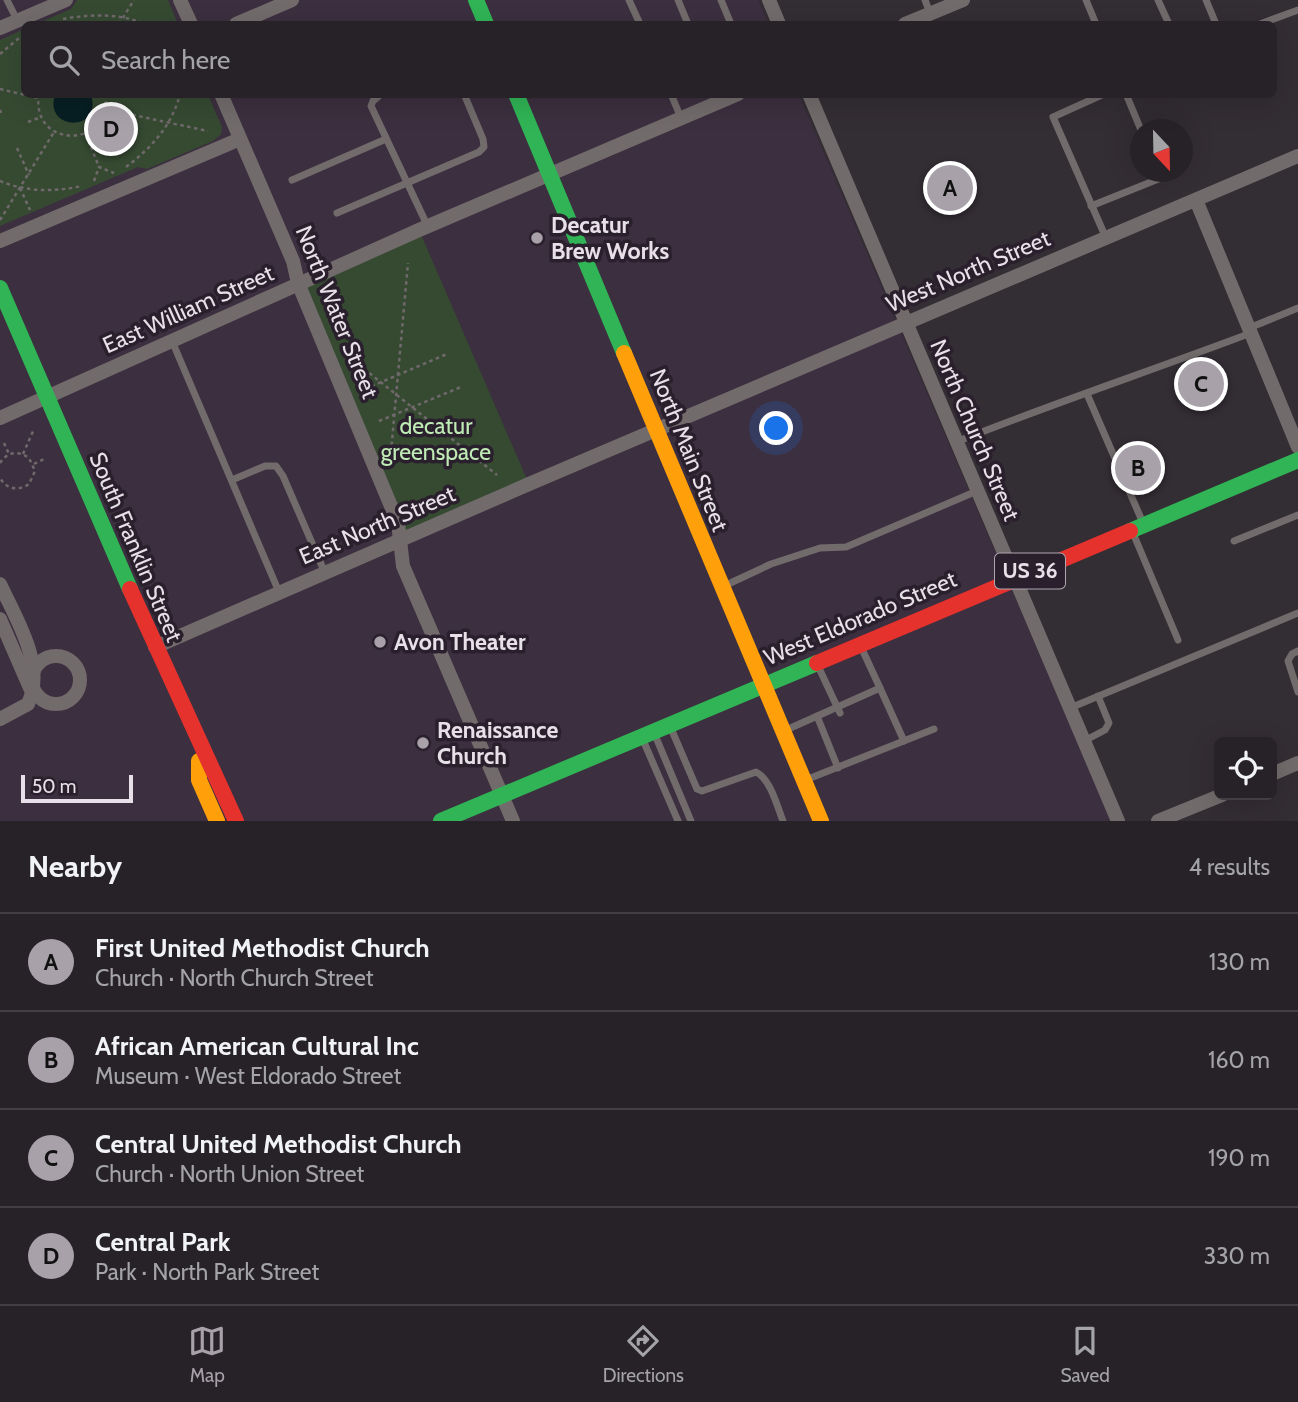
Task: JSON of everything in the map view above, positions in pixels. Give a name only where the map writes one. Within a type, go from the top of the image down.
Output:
[{"type":"main road","points":[[476,0],[485,21]]},
{"type":"main road","name":"North Main Street","points":[[518,98],[657,429],[720,588],[821,821]]},
{"type":"main road","name":"South Franklin Street","points":[[0,288],[155,647],[236,821]]},
{"type":"main road","name":"West Eldorado Street","points":[[441,821],[1298,460]]},
{"type":"main road","points":[[199,744],[199,780],[218,821]]},
{"type":"street","points":[[0,28],[17,21],[38,6],[66,0]]},
{"type":"street","points":[[180,0],[190,21]]},
{"type":"street","points":[[243,21],[292,0]]},
{"type":"street","points":[[769,0],[778,21]]},
{"type":"street","points":[[909,21],[927,7],[963,0]]},
{"type":"street","name":"North Water Street","points":[[223,98],[293,261],[298,284],[398,523],[404,566],[513,821]]},
{"type":"street","name":"East William Street","points":[[0,418],[721,98]]},
{"type":"street","name":"North Church Street","points":[[811,98],[1118,821]]},
{"type":"street","points":[[0,241],[240,139]]},
{"type":"street","name":"West North Street","points":[[657,429],[1298,156]]},
{"type":"street","points":[[1196,200],[1298,447]]},
{"type":"street","name":"East North Street","points":[[155,647],[657,429]]},
{"type":"street","points":[[0,584],[30,653],[32,687]]},
{"type":"street","points":[[0,619],[32,687],[52,703]]},
{"type":"street","points":[[0,719],[37,704],[69,700],[78,690],[80,677],[75,665],[61,657],[48,658],[35,669],[24,708]]},
{"type":"street","points":[[1277,772],[1298,763]]},
{"type":"street","points":[[1158,821],[1214,798]]},
{"type":"lane","points":[[8,0],[17,21]]},
{"type":"lane","points":[[629,0],[639,21]]},
{"type":"lane","points":[[678,0],[687,21]]},
{"type":"lane","points":[[721,0],[730,21]]},
{"type":"lane","points":[[1086,0],[1095,21]]},
{"type":"lane","points":[[1158,0],[1168,21]]},
{"type":"lane","points":[[1206,0],[1215,21]]},
{"type":"lane","points":[[1268,21],[1298,10]]},
{"type":"lane","points":[[376,98],[371,106],[428,226]]},
{"type":"lane","points":[[337,214],[480,152],[484,147],[466,98]]},
{"type":"lane","points":[[673,98],[681,118]]},
{"type":"lane","points":[[1095,98],[1053,117],[1106,238]]},
{"type":"lane","points":[[1128,98],[1136,119]]},
{"type":"lane","points":[[292,180],[386,139]]},
{"type":"lane","points":[[1091,206],[1151,182]]},
{"type":"lane","points":[[956,443],[1250,331],[1298,308]]},
{"type":"lane","points":[[172,341],[279,592]]},
{"type":"lane","points":[[1087,394],[1178,640]]},
{"type":"lane","points":[[232,481],[265,466],[276,466],[283,476],[325,573]]},
{"type":"lane","points":[[720,588],[771,564],[820,548],[846,547],[976,491]]},
{"type":"lane","points":[[1234,541],[1298,515]]},
{"type":"lane","points":[[1070,708],[1298,613]]},
{"type":"lane","points":[[859,644],[904,741]]},
{"type":"lane","points":[[1298,651],[1292,654],[1288,661],[1298,692]]},
{"type":"lane","points":[[816,662],[839,710]]},
{"type":"lane","points":[[783,732],[817,716],[861,701],[880,688]]},
{"type":"lane","points":[[1084,741],[1105,730],[1109,723],[1098,696]]},
{"type":"lane","points":[[817,716],[838,768]]},
{"type":"lane","points":[[669,724],[697,789],[702,791],[756,772],[763,776],[767,783],[783,821]]},
{"type":"lane","points":[[804,781],[934,729]]},
{"type":"lane","points":[[648,733],[674,779],[691,821]]},
{"type":"lane","points":[[648,733],[678,821]]},
{"type":"lane","points":[[878,740],[882,750]]},
{"type":"lane","points":[[855,749],[859,759]]},
{"type":"lane","points":[[674,779],[690,773]]},
{"type":"path","points":[[122,21],[134,0]]},
{"type":"path","points":[[63,19],[96,15],[134,21]]},
{"type":"path","points":[[0,54],[19,38]]},
{"type":"path","points":[[0,89],[21,93]]},
{"type":"path","points":[[39,98],[41,117],[54,131],[69,136],[85,134],[100,122],[105,109],[105,98]]},
{"type":"path","points":[[126,167],[149,147],[169,124],[179,98]]},
{"type":"path","points":[[105,109],[208,131]]},
{"type":"path","points":[[28,122],[41,117]]},
{"type":"path","points":[[0,220],[54,131]]},
{"type":"path","points":[[85,134],[99,167],[94,181]]},
{"type":"path","points":[[16,148],[29,175]]},
{"type":"path","points":[[99,167],[114,173]]},
{"type":"path","points":[[0,181],[20,188],[61,190],[82,186]]},
{"type":"path","points":[[20,188],[30,209]]},
{"type":"path","points":[[391,452],[408,263]]},
{"type":"path","points":[[365,389],[447,354]]},
{"type":"path","points":[[354,360],[496,475]]},
{"type":"path","points":[[379,421],[461,387]]},
{"type":"path","points":[[23,454],[34,429]]},
{"type":"path","points":[[4,443],[9,454]]},
{"type":"path","points":[[0,463],[9,454],[23,454],[34,464],[34,478],[23,488],[9,487],[0,478]]},
{"type":"path","points":[[34,464],[46,458]]},
{"type":"shaded area","points":[[0,0],[758,0],[768,21],[21,21],[21,98],[800,98],[1111,821],[0,821]]},
{"type":"green space","points":[[77,0],[168,0],[177,21],[43,21],[71,9]]},
{"type":"green space","points":[[21,30],[21,98],[209,98],[222,127],[221,134],[213,141],[147,169],[138,167],[0,226],[0,40]]},
{"type":"green space","name":"decatur greenspace","points":[[419,230],[529,484],[400,540],[298,284]]},
{"type":"water","points":[[55,98],[91,98],[89,116],[73,123],[64,121],[57,115]]},
{"type":"traffic: fast","points":[[476,0],[485,21]]},
{"type":"traffic: fast","points":[[518,98],[624,353]]},
{"type":"traffic: fast","points":[[0,288],[130,589]]},
{"type":"traffic: fast","points":[[1130,531],[1298,460]]},
{"type":"traffic: fast","points":[[441,821],[817,663]]},
{"type":"traffic: slow","points":[[624,353],[821,821]]},
{"type":"traffic: slow","points":[[199,761],[199,780],[217,821]]},
{"type":"traffic: jam","points":[[817,663],[1130,531]]},
{"type":"traffic: jam","points":[[130,589],[236,821]]},
{"type":"place","name":"Central Park","points":[[111,129]]},
{"type":"place","name":"First United Methodist Church","points":[[950,188]]},
{"type":"place","name":"Decatur Brew Works","points":[[537,238]]},
{"type":"place","name":"Central United Methodist Church","points":[[1201,384]]},
{"type":"place","name":"African American Cultural Inc","points":[[1138,468]]},
{"type":"place","name":"Avon Theater","points":[[380,642]]},
{"type":"place","name":"Renaissance Church","points":[[423,743]]}]
